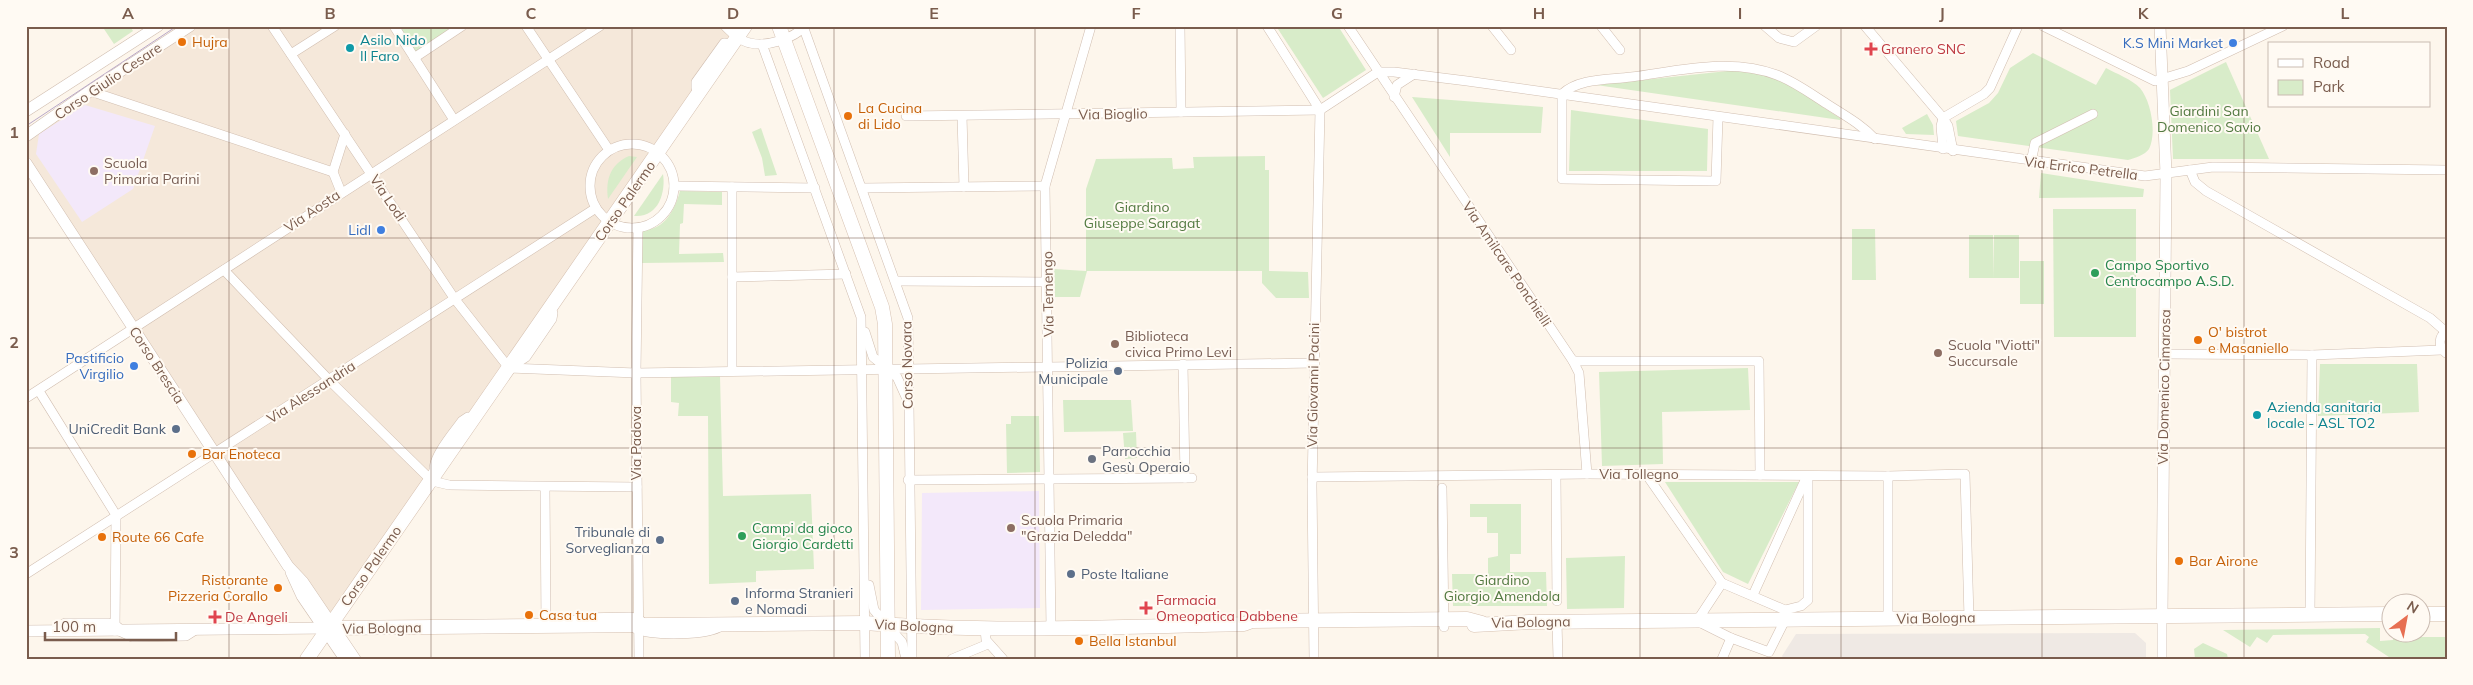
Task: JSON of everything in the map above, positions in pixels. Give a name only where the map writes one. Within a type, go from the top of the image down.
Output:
[{"type":"main road","name":"Corso Novara","points":[[782,33],[882,307],[885,324],[888,659]]},
{"type":"main road","name":"Corso Palermo","points":[[307,659],[739,36]]},
{"type":"main road","name":"Via Bologna","points":[[329,628],[566,625],[638,622],[723,624],[865,623],[910,627],[1051,628],[1244,624],[1252,621],[1314,624],[1444,623],[1467,619],[1482,623],[1698,620],[1785,615],[1888,619],[2380,614]]},
{"type":"main road","points":[[2430,614],[2447,614]]},
{"type":"street","name":"Corso Giulio Cesare","points":[[26,111],[158,26]]},
{"type":"street","name":"Corso Giulio Cesare","points":[[26,136],[90,91],[190,26]]},
{"type":"street","name":"Via Lodi","points":[[272,26],[454,298],[510,364]]},
{"type":"street","points":[[291,54],[335,26]]},
{"type":"street","points":[[394,26],[454,120]]},
{"type":"street","points":[[414,58],[462,26]]},
{"type":"street","points":[[526,26],[609,150]]},
{"type":"street","name":"Via Aosta","points":[[26,398],[341,192],[600,26]]},
{"type":"street","name":"Corso Novara","points":[[725,26],[750,43],[762,44],[782,33],[804,27],[908,318],[908,480],[912,659]]},
{"type":"street","name":"Via Ternengo","points":[[1051,628],[1051,479],[1045,186],[1091,26]]},
{"type":"street","points":[[1180,26],[1181,112]]},
{"type":"street","points":[[1267,26],[1320,110],[1378,72]]},
{"type":"street","name":"Via Amilcare Ponchielli","points":[[1348,26],[1573,361],[1579,373],[1587,474]]},
{"type":"street","points":[[1492,26],[1511,50]]},
{"type":"street","points":[[1601,26],[1620,50]]},
{"type":"street","points":[[1765,26],[1779,38],[1794,42],[1816,26]]},
{"type":"street","points":[[1865,26],[1943,118],[1948,126],[1953,151]]},
{"type":"street","points":[[1943,149],[1941,126],[1943,118],[1984,94],[1990,88],[2018,26]]},
{"type":"street","points":[[2043,26],[2155,81],[2161,81],[2188,71],[2283,26]]},
{"type":"street","name":"Via Domenico Cimarosa","points":[[2160,26],[2166,174],[2162,659]]},
{"type":"street","points":[[762,44],[846,274],[861,317],[869,349],[873,357],[897,377],[908,404]]},
{"type":"street","points":[[1718,117],[1716,181],[1562,179],[1562,94],[1575,85],[1598,81],[1719,67],[1748,68],[1770,73],[1796,84],[1856,122],[1876,139]]},
{"type":"street","name":"Via Errico Petrella","points":[[1378,72],[1414,74],[1562,94],[2031,162],[2145,176],[2213,167],[2447,170]]},
{"type":"street","points":[[1394,97],[1397,85],[1414,74]]},
{"type":"street","points":[[90,91],[333,172]]},
{"type":"street","name":"Via Bioglio","points":[[906,116],[1320,110]]},
{"type":"street","name":"Via Giovanni Pacini","points":[[1314,659],[1312,477],[1320,110]]},
{"type":"street","points":[[2031,162],[2035,143],[2093,114]]},
{"type":"street","points":[[962,116],[964,187]]},
{"type":"street","points":[[341,192],[333,172],[345,134]]},
{"type":"street","points":[[638,144],[658,152],[670,167],[674,186],[667,209],[653,222],[638,228],[621,227],[610,222],[596,208],[590,194],[590,176],[598,160],[609,150],[621,145],[638,144]]},
{"type":"street","name":"Corso Brescia","points":[[26,163],[288,566],[303,582],[345,659]]},
{"type":"street","points":[[2164,354],[2312,355],[2444,352],[2440,338],[2446,331],[2430,318],[2206,191],[2197,185],[2190,170]]},
{"type":"street","points":[[674,186],[815,188]]},
{"type":"street","points":[[862,188],[1045,186]]},
{"type":"street","points":[[732,187],[732,371]]},
{"type":"street","name":"Via Alessandria","points":[[26,574],[116,515],[330,381],[454,298],[596,208]]},
{"type":"street","name":"Via Padova","points":[[638,228],[636,373],[639,659]]},
{"type":"street","points":[[224,270],[330,381],[432,477],[449,485],[637,487]]},
{"type":"street","points":[[732,276],[846,274]]},
{"type":"street","points":[[896,281],[1048,282]]},
{"type":"street","points":[[861,317],[865,659]]},
{"type":"street","points":[[2310,615],[2312,355]]},
{"type":"street","points":[[1573,361],[1758,361],[1760,475]]},
{"type":"street","points":[[510,364],[636,373],[862,368],[1314,363]]},
{"type":"street","points":[[908,480],[1189,478],[1183,364]]},
{"type":"street","points":[[39,391],[116,515],[118,629]]},
{"type":"street","points":[[1556,474],[1557,601]]},
{"type":"street","name":"Via Tollegno","points":[[1312,477],[1556,474],[1808,476],[1965,474],[1969,618]]},
{"type":"street","points":[[1646,474],[1722,583],[1753,595],[1785,615]]},
{"type":"street","points":[[1722,583],[1698,620],[1731,638],[1772,655],[1785,615],[1808,600],[1808,476]]},
{"type":"street","points":[[1753,595],[1808,476]]},
{"type":"street","points":[[1888,476],[1888,619]]},
{"type":"street","points":[[545,487],[546,625]]},
{"type":"street","points":[[1442,488],[1444,623]]},
{"type":"street","points":[[864,568],[874,610],[902,642],[906,659]]},
{"type":"street","points":[[1557,622],[1558,659]]},
{"type":"street","name":"Corso Brescia","points":[[329,628],[355,659]]},
{"type":"street","name":"Via Bologna","points":[[26,631],[329,628]]},
{"type":"street","points":[[985,628],[985,637],[988,644],[1003,659]]},
{"type":"street","points":[[1722,659],[1731,638]]},
{"type":"street","name":"Via Bologna","points":[[952,659],[988,644]]},
{"type":"shaded area","points":[[192,26],[744,26],[328,627],[26,161],[26,138]]},
{"type":"shaded area","name":"Scuola Primaria Parini","points":[[85,105],[155,126],[133,189],[82,222],[36,154],[39,134]]},
{"type":"shaded area","name":"Scuola Primaria \"Grazia Deledda\"","points":[[1039,491],[1040,608],[921,610],[922,493]]},
{"type":"shaded area","points":[[2135,633],[2146,643],[2146,659],[1784,659],[1782,656],[1796,634]]},
{"type":"green space","points":[[102,26],[130,26],[133,31],[114,44]]},
{"type":"green space","points":[[398,26],[456,26],[416,53]]},
{"type":"green space","points":[[1276,26],[1338,26],[1366,70],[1323,98]]},
{"type":"green space","points":[[2033,53],[2096,85],[2106,68],[2128,79],[2140,88],[2152,117],[2153,135],[2149,149],[2140,156],[2128,160],[1958,136],[1956,121],[1989,103],[1998,93],[2010,68]]},
{"type":"green space","name":"Giardini San Domenico Savio","points":[[2226,62],[2269,159],[2173,159],[2170,90]]},
{"type":"green space","points":[[1737,70],[1779,80],[1825,108],[1840,118],[1840,120],[1596,85]]},
{"type":"green space","points":[[1412,97],[1543,107],[1541,133],[1450,133],[1450,157]]},
{"type":"green space","points":[[1571,110],[1708,129],[1707,171],[1569,171]]},
{"type":"green space","points":[[1927,114],[1933,125],[1934,135],[1906,134],[1902,128]]},
{"type":"green space","points":[[761,128],[777,175],[765,176],[762,158],[752,132]]},
{"type":"green space","points":[[629,156],[637,157],[608,199],[607,185],[611,173],[618,163]]},
{"type":"green space","name":"Giardino Giuseppe Saragat","points":[[1265,156],[1265,170],[1269,170],[1269,271],[1308,272],[1309,298],[1276,298],[1262,283],[1262,271],[1087,271],[1080,297],[1055,297],[1054,269],[1086,271],[1086,189],[1096,159],[1172,158],[1173,169],[1194,168],[1193,157]]},
{"type":"green space","points":[[2041,173],[2144,189],[2143,197],[2039,198]]},
{"type":"green space","points":[[663,174],[663,189],[655,209],[642,216],[634,216]]},
{"type":"green space","points":[[680,191],[722,192],[722,205],[684,204],[683,223],[680,224],[679,254],[723,253],[724,262],[642,263],[642,230],[657,227],[667,218],[672,212]]},
{"type":"green space","name":"Campo Sportivo Centrocampo A.S.D.","points":[[2053,209],[2136,209],[2136,337],[2054,337]]},
{"type":"green space","points":[[1852,229],[1875,229],[1876,280],[1852,280]]},
{"type":"green space","points":[[1969,235],[1993,235],[1994,278],[1969,278]]},
{"type":"green space","points":[[1994,235],[2019,235],[2019,278],[1994,278]]},
{"type":"green space","points":[[2020,261],[2044,261],[2044,304],[2020,304]]},
{"type":"green space","points":[[2320,364],[2417,364],[2419,412],[2318,416]]},
{"type":"green space","points":[[1748,368],[1750,410],[1662,412],[1663,464],[1602,466],[1599,372]]},
{"type":"green space","points":[[671,376],[720,376],[723,496],[811,494],[814,569],[756,571],[756,582],[709,584],[708,416],[678,416],[679,403],[671,402]]},
{"type":"green space","points":[[1063,400],[1131,400],[1133,431],[1064,432]]},
{"type":"green space","points":[[1011,416],[1039,416],[1040,472],[1007,473],[1006,424],[1011,424]]},
{"type":"green space","points":[[1136,432],[1137,458],[1125,459],[1123,433]]},
{"type":"green space","points":[[1665,482],[1799,482],[1748,584],[1723,572]]},
{"type":"green space","name":"Giardino Giorgio Amendola","points":[[1470,504],[1521,504],[1521,554],[1510,554],[1510,572],[1546,572],[1547,606],[1453,606],[1452,574],[1488,574],[1488,558],[1498,556],[1498,533],[1487,533],[1487,517],[1470,517]]},
{"type":"green space","points":[[1625,556],[1624,608],[1567,609],[1566,558]]},
{"type":"green space","points":[[2380,628],[2380,642],[2430,642],[2430,637],[2447,637],[2447,659],[2392,659],[2366,642],[2369,637],[2365,634],[2273,635],[2267,643],[2257,637],[2250,647],[2223,630]]},
{"type":"green space","points":[[2203,643],[2227,654],[2228,659],[2195,659],[2194,649]]},
{"type":"tram line","points":[[26,126],[177,26]]},
{"type":"place","name":"Hujra","points":[[182,42]]},
{"type":"place","name":"K.S Mini Market","points":[[2233,43]]},
{"type":"place","name":"Asilo Nido Il Faro","points":[[350,48]]},
{"type":"place","name":"Granero SNC","points":[[1871,49]]},
{"type":"place","name":"La Cucina di Lido","points":[[848,116]]},
{"type":"place","name":"Scuola Primaria Parini","points":[[94,171]]},
{"type":"place","name":"Lidl","points":[[381,230]]},
{"type":"place","name":"Campo Sportivo Centrocampo A.S.D.","points":[[2095,273]]},
{"type":"place","name":"O' bistrot e Masaniello","points":[[2198,340]]},
{"type":"place","name":"Biblioteca civica Primo Levi","points":[[1115,344]]},
{"type":"place","name":"Scuola \"Viotti\" Succursale","points":[[1938,353]]},
{"type":"place","name":"Pastificio Virgilio","points":[[134,366]]},
{"type":"place","name":"Polizia Municipale","points":[[1118,371]]},
{"type":"place","name":"Azienda sanitaria locale - ASL TO2","points":[[2257,415]]},
{"type":"place","name":"UniCredit Bank","points":[[176,429]]},
{"type":"place","name":"Bar Enoteca","points":[[192,454]]},
{"type":"place","name":"Parrocchia Gesù Operaio","points":[[1092,459]]},
{"type":"place","name":"Scuola Primaria \"Grazia Deledda\"","points":[[1011,528]]},
{"type":"place","name":"Campi da gioco Giorgio Cardetti","points":[[742,536]]},
{"type":"place","name":"Route 66 Cafe","points":[[102,537]]},
{"type":"place","name":"Tribunale di Sorveglianza","points":[[660,540]]},
{"type":"place","name":"Bar Airone","points":[[2179,561]]},
{"type":"place","name":"Poste Italiane","points":[[1071,574]]},
{"type":"place","name":"Ristorante Pizzeria Corallo","points":[[278,588]]},
{"type":"place","name":"Informa Stranieri e Nomadi","points":[[735,601]]},
{"type":"place","name":"Farmacia Omeopatica Dabbene","points":[[1146,608]]},
{"type":"place","name":"Casa tua","points":[[529,615]]},
{"type":"place","name":"De Angeli","points":[[215,617]]},
{"type":"place","name":"Bella Istanbul","points":[[1079,641]]}]
